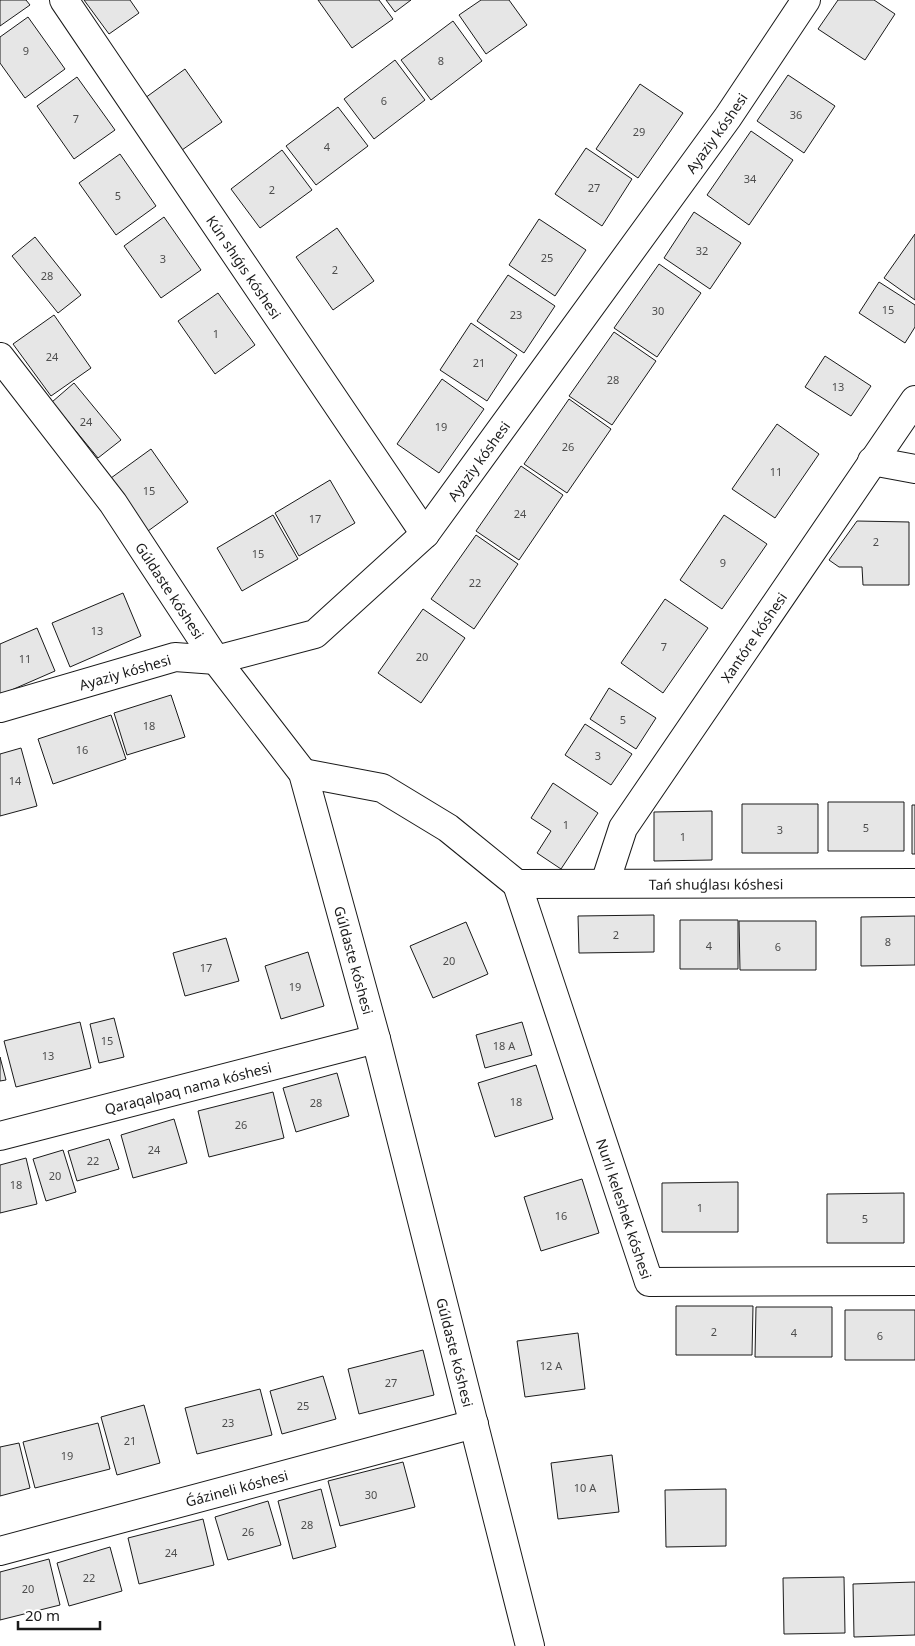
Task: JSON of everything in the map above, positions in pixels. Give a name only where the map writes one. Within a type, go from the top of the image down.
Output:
[{"type":"street","name":"Kún shıǵıs kóshesi","points":[[64,0],[425,534]]},
{"type":"street","name":"Ayaziy kóshesi","points":[[0,708],[175,657],[216,660],[315,634],[425,534],[728,117],[806,0]]},
{"type":"street","name":"Gúldaste kóshesi","points":[[0,357],[114,503],[216,660],[303,773],[376,1040],[530,1646]]},
{"type":"street","name":"Xantóre kóshesi","points":[[605,883],[623,828],[915,400]]},
{"type":"street","points":[[872,461],[915,469]]},
{"type":"street","points":[[303,773],[382,788],[448,828],[517,884]]},
{"type":"street","name":"Tań shuǵlası kóshesi","points":[[517,884],[915,883]]},
{"type":"street","name":"Nurlı keleshek kóshesi","points":[[517,884],[649,1282],[915,1281]]},
{"type":"street","name":"Qaraqalpaq nama kóshesi","points":[[0,1136],[376,1040]]},
{"type":"street","name":"Ǵázineli kóshesi","points":[[0,1551],[474,1424]]},
{"type":"building","points":[[0,0],[26,0],[30,5],[0,26]]},
{"type":"building","points":[[84,0],[130,0],[139,13],[109,34]]},
{"type":"building","points":[[318,0],[379,0],[393,19],[352,48]]},
{"type":"building","points":[[386,0],[411,0],[395,12]]},
{"type":"building","points":[[481,0],[509,0],[527,25],[486,54],[459,15]]},
{"type":"building","points":[[838,0],[874,0],[895,14],[865,60],[818,29]]},
{"type":"building","points":[[28,17],[65,69],[25,98],[0,63],[0,37]]},
{"type":"building","points":[[453,21],[482,61],[431,100],[401,60]]},
{"type":"building","points":[[395,60],[425,100],[374,139],[344,99]]},
{"type":"building","points":[[185,69],[222,122],[182,150],[145,98]]},
{"type":"building","points":[[788,75],[835,106],[804,153],[757,121]]},
{"type":"building","points":[[77,77],[115,130],[74,159],[37,106]]},
{"type":"building","points":[[640,84],[683,113],[638,178],[596,149]]},
{"type":"building","points":[[338,107],[368,146],[316,185],[286,146]]},
{"type":"building","points":[[751,131],[793,160],[749,225],[707,195]]},
{"type":"building","points":[[586,148],[632,179],[602,226],[555,194]]},
{"type":"building","points":[[282,150],[312,190],[260,228],[231,189]]},
{"type":"building","points":[[120,154],[156,206],[116,235],[79,183]]},
{"type":"building","points":[[694,212],[741,243],[710,289],[664,258]]},
{"type":"building","points":[[164,217],[201,270],[161,298],[124,246]]},
{"type":"building","points":[[539,219],[586,250],[555,296],[509,265]]},
{"type":"building","points":[[337,228],[374,281],[333,310],[296,257]]},
{"type":"building","points":[[915,234],[915,300],[884,278]]},
{"type":"building","points":[[35,237],[81,295],[58,313],[12,256]]},
{"type":"building","points":[[659,264],[701,293],[657,357],[614,328]]},
{"type":"building","points":[[508,275],[555,306],[524,353],[477,321]]},
{"type":"building","points":[[879,282],[915,305],[915,327],[905,343],[859,313]]},
{"type":"building","points":[[218,293],[255,345],[215,374],[178,321]]},
{"type":"building","points":[[54,315],[91,368],[51,396],[13,344]]},
{"type":"building","points":[[471,323],[517,355],[487,401],[440,370]]},
{"type":"building","points":[[614,332],[656,361],[612,425],[569,396]]},
{"type":"building","points":[[825,356],[871,386],[851,416],[805,387]]},
{"type":"building","points":[[442,379],[484,409],[439,473],[397,444]]},
{"type":"building","points":[[74,383],[121,440],[98,458],[52,402]]},
{"type":"building","points":[[569,399],[611,429],[567,493],[524,464]]},
{"type":"building","points":[[777,424],[819,454],[775,518],[732,489]]},
{"type":"building","points":[[151,449],[188,502],[148,531],[111,478]]},
{"type":"building","points":[[521,466],[563,495],[519,560],[476,531]]},
{"type":"building","points":[[330,480],[355,523],[299,556],[275,513]]},
{"type":"building","points":[[273,515],[298,559],[242,591],[217,548]]},
{"type":"building","points":[[724,515],[767,544],[722,609],[680,580]]},
{"type":"building","points":[[857,521],[909,522],[909,585],[863,585],[862,567],[839,567],[829,560]]},
{"type":"building","points":[[476,535],[518,564],[474,629],[431,599]]},
{"type":"building","points":[[123,593],[141,636],[70,667],[52,623]]},
{"type":"building","points":[[665,599],[708,628],[663,693],[621,663]]},
{"type":"building","points":[[423,609],[465,638],[421,703],[378,673]]},
{"type":"building","points":[[37,628],[55,671],[0,695],[0,644]]},
{"type":"building","points":[[609,688],[656,718],[636,749],[590,719]]},
{"type":"building","points":[[171,695],[185,737],[127,755],[114,713]]},
{"type":"building","points":[[111,715],[126,759],[53,784],[38,739]]},
{"type":"building","points":[[585,724],[632,754],[611,785],[565,755]]},
{"type":"building","points":[[21,748],[37,806],[0,816],[0,754]]},
{"type":"building","points":[[553,783],[598,813],[561,869],[537,853],[551,831],[531,818]]},
{"type":"building","points":[[828,802],[904,802],[904,851],[828,851]]},
{"type":"building","points":[[742,804],[818,804],[818,853],[742,853]]},
{"type":"building","points":[[912,805],[915,805],[915,854],[912,854]]},
{"type":"building","points":[[712,811],[712,860],[654,861],[654,812]]},
{"type":"building","points":[[654,915],[654,952],[579,953],[578,916]]},
{"type":"building","points":[[915,916],[915,965],[861,966],[861,917]]},
{"type":"building","points":[[680,920],[738,920],[738,969],[680,969]]},
{"type":"building","points":[[739,921],[816,921],[816,970],[740,970]]},
{"type":"building","points":[[466,922],[488,974],[433,998],[410,946]]},
{"type":"building","points":[[226,938],[239,981],[185,996],[173,953]]},
{"type":"building","points":[[308,952],[324,1006],[281,1019],[265,966]]},
{"type":"building","points":[[114,1018],[124,1057],[99,1063],[90,1024]]},
{"type":"building","points":[[80,1022],[91,1068],[16,1087],[4,1041]]},
{"type":"building","points":[[522,1022],[532,1055],[485,1068],[476,1035]]},
{"type":"building","points":[[0,1057],[6,1080],[0,1081]]},
{"type":"building","points":[[536,1065],[553,1119],[495,1137],[478,1083]]},
{"type":"building","points":[[337,1073],[349,1116],[296,1132],[283,1088]]},
{"type":"building","points":[[273,1092],[284,1138],[209,1157],[198,1111]]},
{"type":"building","points":[[174,1119],[187,1163],[133,1178],[121,1135]]},
{"type":"building","points":[[109,1139],[119,1169],[77,1181],[68,1151]]},
{"type":"building","points":[[63,1150],[76,1192],[46,1201],[33,1159]]},
{"type":"building","points":[[26,1158],[37,1204],[0,1213],[0,1165]]},
{"type":"building","points":[[582,1179],[599,1233],[541,1251],[524,1197]]},
{"type":"building","points":[[738,1182],[738,1232],[662,1232],[662,1183]]},
{"type":"building","points":[[904,1193],[904,1243],[827,1243],[827,1194]]},
{"type":"building","points":[[676,1306],[753,1306],[752,1355],[676,1355]]},
{"type":"building","points":[[756,1307],[832,1307],[832,1357],[755,1357]]},
{"type":"building","points":[[845,1310],[915,1310],[915,1360],[845,1360]]},
{"type":"building","points":[[578,1333],[585,1389],[525,1397],[517,1341]]},
{"type":"building","points":[[423,1350],[434,1395],[359,1414],[348,1369]]},
{"type":"building","points":[[323,1376],[336,1419],[282,1434],[270,1391]]},
{"type":"building","points":[[260,1389],[272,1435],[197,1454],[185,1408]]},
{"type":"building","points":[[144,1405],[160,1463],[117,1475],[101,1417]]},
{"type":"building","points":[[98,1423],[110,1469],[35,1488],[23,1442]]},
{"type":"building","points":[[19,1443],[30,1488],[0,1496],[0,1447]]},
{"type":"building","points":[[612,1455],[619,1512],[558,1519],[551,1463]]},
{"type":"building","points":[[403,1462],[415,1507],[340,1526],[328,1481]]},
{"type":"building","points":[[321,1489],[336,1547],[293,1559],[278,1501]]},
{"type":"building","points":[[726,1489],[726,1546],[666,1547],[665,1490]]},
{"type":"building","points":[[268,1501],[281,1545],[228,1560],[215,1517]]},
{"type":"building","points":[[203,1519],[214,1565],[139,1584],[128,1538]]},
{"type":"building","points":[[110,1547],[122,1591],[69,1606],[57,1563]]},
{"type":"building","points":[[49,1559],[60,1605],[0,1620],[0,1572]]},
{"type":"building","points":[[844,1577],[845,1633],[784,1634],[783,1578]]},
{"type":"building","points":[[915,1582],[915,1635],[854,1637],[853,1584]]}]
